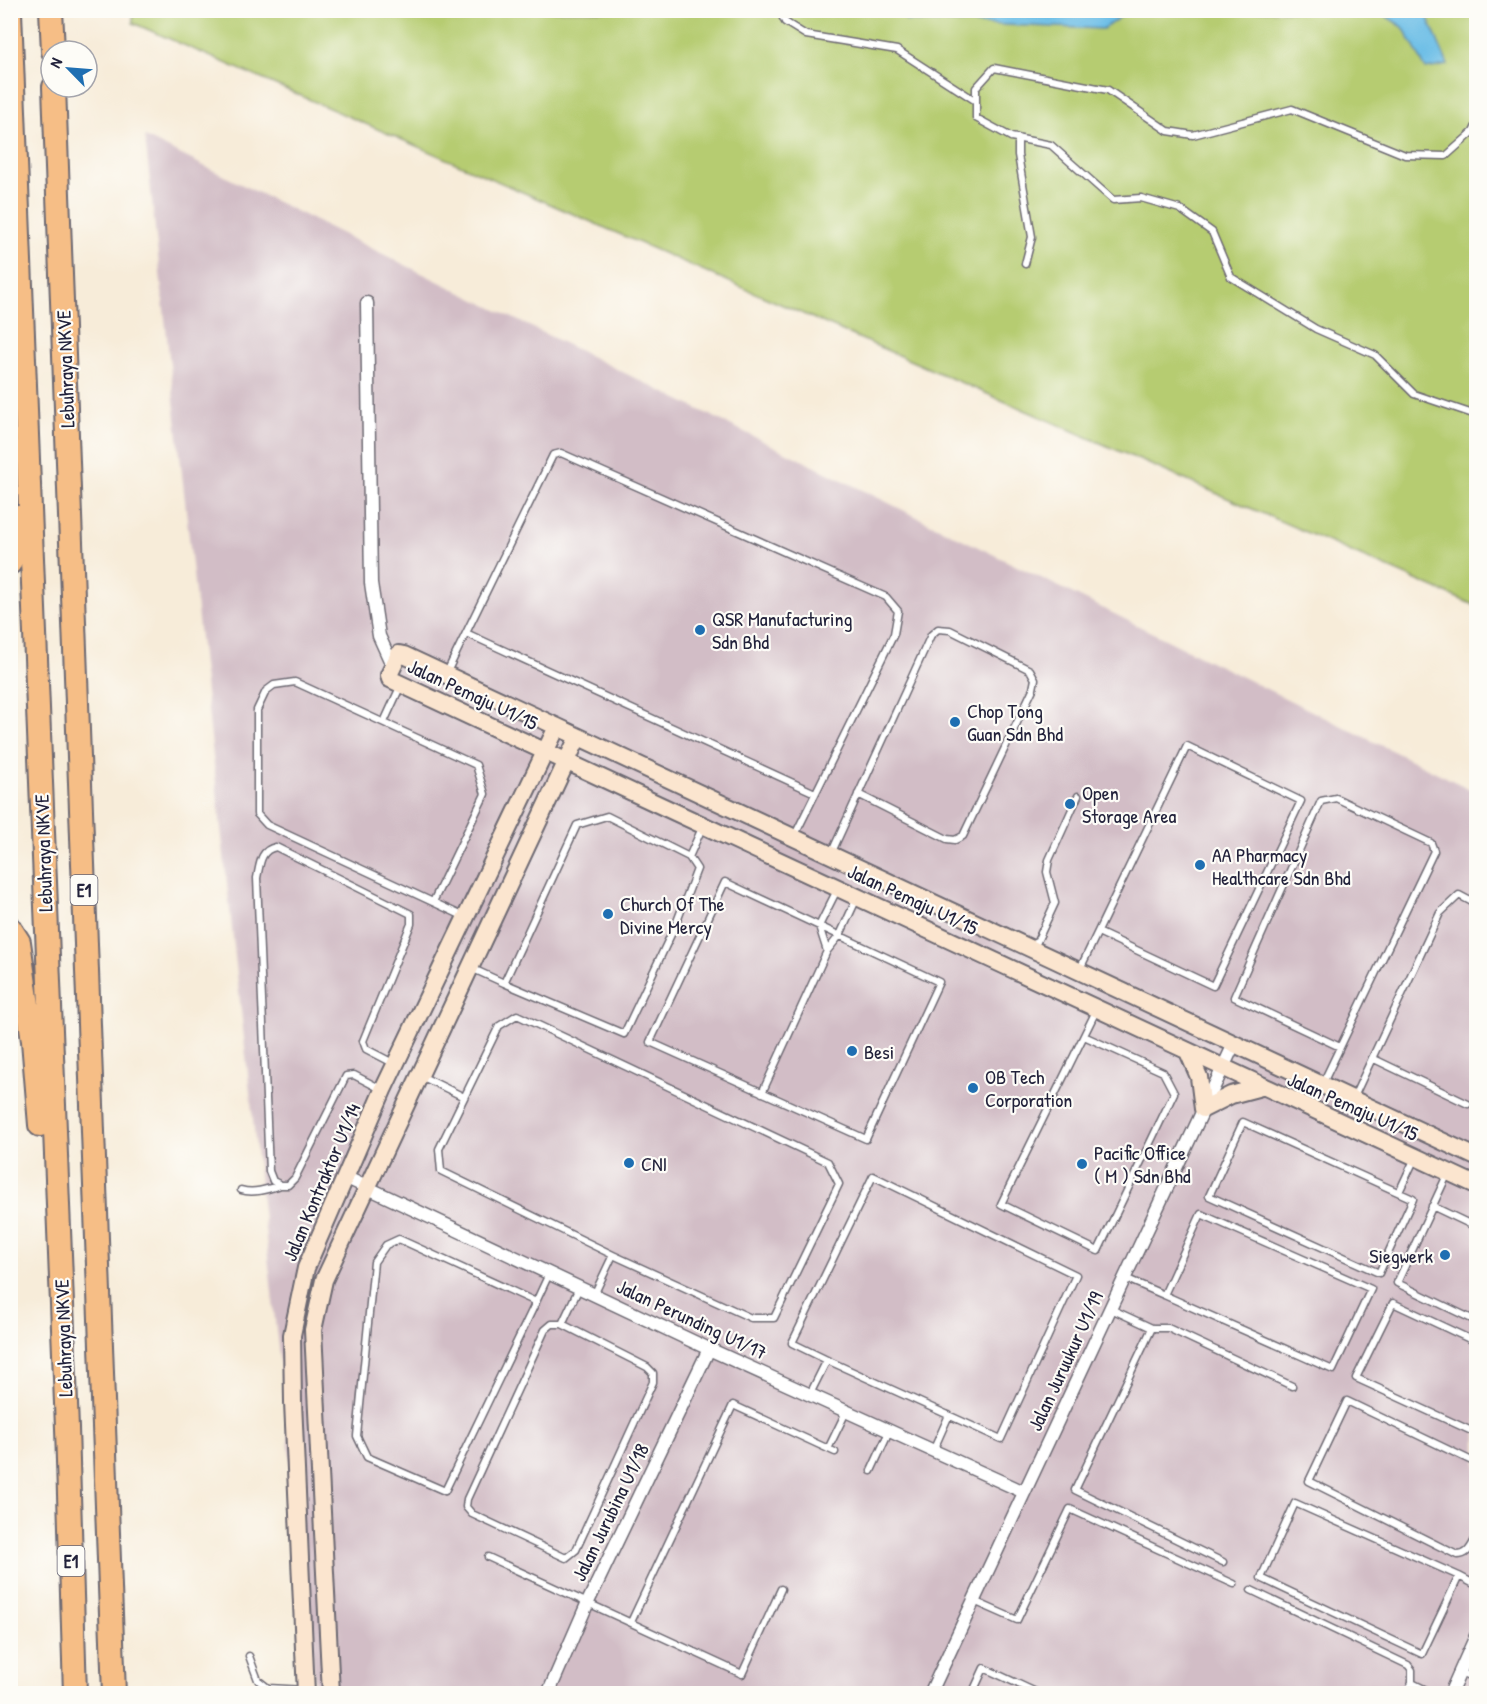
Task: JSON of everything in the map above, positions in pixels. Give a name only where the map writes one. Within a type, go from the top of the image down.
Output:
[{"type":"highway","points":[[51,10],[52,39]]},
{"type":"highway","name":"Lebuhraya NKVE","points":[[10,12],[67,1428],[75,1694]]},
{"type":"highway","name":"Lebuhraya NKVE","points":[[54,99],[114,1694]]},
{"type":"highway","points":[[10,563],[18,534],[19,460],[24,387]]},
{"type":"highway","points":[[10,928],[19,942],[33,1041],[67,1428]]},
{"type":"street","points":[[368,303],[370,583],[379,636],[393,667]]},
{"type":"street","name":"Jalan Pemaju U1/15","points":[[1476,1157],[399,654],[389,675],[390,679],[858,896],[1189,1054],[1476,1185]]},
{"type":"street","name":"Jalan Kontraktor U1/14","points":[[306,1692],[292,1335],[306,1268],[383,1090],[557,727]]},
{"type":"street","points":[[331,1694],[313,1330],[324,1280],[578,737]]},
{"type":"street","name":"Jalan Juruukur U1/19","points":[[930,1694],[1233,1044]]},
{"type":"street","points":[[1189,1054],[1199,1077],[1203,1109],[1231,1095],[1261,1087]]},
{"type":"street","name":"Jalan Perunding U1/17","points":[[345,1178],[710,1349],[1024,1492]]},
{"type":"street","name":"Jalan Jurubina U1/18","points":[[548,1694],[588,1602],[710,1349]]},
{"type":"street","points":[[1450,1694],[1476,1636]]},
{"type":"lane","points":[[779,10],[785,22],[806,35],[897,50],[976,101]]},
{"type":"lane","points":[[1476,126],[1473,132],[1446,156],[1405,155],[1292,109],[1193,135],[1168,131],[1108,90],[994,68],[976,88],[976,118],[1011,137],[1051,145],[1113,200],[1141,198],[1180,208],[1212,232],[1231,277],[1316,329],[1375,356],[1414,394],[1476,415]]},
{"type":"lane","points":[[1018,138],[1018,155],[1032,237],[1025,264]]},
{"type":"lane","points":[[446,675],[553,454],[561,453],[886,597],[898,611],[894,634],[793,838]]},
{"type":"lane","points":[[830,855],[858,794],[931,635],[938,629],[950,630],[1030,670],[1035,679],[1033,689],[963,836],[955,840],[947,839],[858,794]]},
{"type":"lane","points":[[466,633],[815,793]]},
{"type":"lane","points":[[433,902],[485,794],[476,765],[295,682],[274,685],[266,691],[257,710],[257,814],[267,825],[433,902],[466,917]]},
{"type":"lane","points":[[384,722],[402,684]]},
{"type":"lane","points":[[1079,972],[1098,932],[1187,746],[1302,801],[1213,986],[1098,932]]},
{"type":"lane","points":[[1033,950],[1055,903],[1047,872],[1049,860],[1078,796]]},
{"type":"lane","points":[[1322,1085],[1434,851],[1431,843],[1336,798],[1320,801],[1234,997],[1340,1047]]},
{"type":"lane","points":[[470,968],[504,983],[624,1035],[676,924],[697,869],[689,857],[607,816],[577,825],[504,983]]},
{"type":"lane","points":[[689,857],[703,825]]},
{"type":"lane","points":[[281,1185],[273,1181],[269,1171],[257,890],[261,857],[268,849],[276,847],[411,914],[411,924],[363,1041],[366,1049],[396,1064]]},
{"type":"lane","points":[[725,882],[840,935],[939,982],[866,1139],[650,1042],[725,882]]},
{"type":"lane","points":[[827,951],[819,926],[838,887]]},
{"type":"lane","points":[[1353,1099],[1440,913],[1459,895],[1476,904]]},
{"type":"lane","points":[[762,1093],[827,951],[840,935],[858,896]]},
{"type":"lane","points":[[1084,1036],[1163,1072],[1174,1093],[1098,1251],[1001,1204],[1096,1010]]},
{"type":"lane","points":[[517,1015],[828,1162],[839,1184],[774,1318],[751,1318],[613,1255],[441,1171],[440,1149],[498,1026],[517,1015]]},
{"type":"lane","points":[[1372,1058],[1468,1104]]},
{"type":"lane","points":[[241,1190],[260,1191],[288,1185],[295,1178],[346,1076],[354,1076],[383,1090]]},
{"type":"lane","points":[[420,1076],[464,1097]]},
{"type":"lane","points":[[1243,1122],[1399,1192],[1413,1199],[1379,1273],[1209,1196],[1243,1122]]},
{"type":"lane","points":[[1399,1192],[1415,1157]]},
{"type":"lane","points":[[1448,1172],[1397,1283],[1476,1321]]},
{"type":"lane","points":[[873,1176],[1076,1275],[1001,1439],[827,1360],[792,1342],[873,1176]]},
{"type":"lane","points":[[1432,1206],[1476,1227]]},
{"type":"lane","points":[[1125,1278],[1333,1370],[1371,1289],[1201,1214],[1164,1295]]},
{"type":"lane","points":[[536,1302],[399,1239],[386,1245],[374,1262],[357,1436],[367,1457],[445,1491],[536,1302],[549,1274]]},
{"type":"lane","points":[[594,1295],[613,1255]]},
{"type":"lane","points":[[562,1324],[579,1288]]},
{"type":"lane","points":[[1476,1342],[1393,1303],[1356,1378],[1476,1433]]},
{"type":"lane","points":[[1111,1309],[1152,1329],[1168,1328],[1292,1386]]},
{"type":"lane","points":[[552,1323],[562,1324],[647,1367],[653,1373],[653,1382],[576,1550],[566,1558],[472,1514],[466,1507],[467,1498],[545,1330],[552,1323]]},
{"type":"lane","points":[[1152,1329],[1075,1490],[1223,1562]]},
{"type":"lane","points":[[810,1395],[827,1360]]},
{"type":"lane","points":[[1476,1463],[1347,1401],[1309,1481],[1458,1555],[1464,1555],[1470,1550],[1476,1538]]},
{"type":"lane","points":[[631,1622],[733,1405],[832,1451],[847,1412]]},
{"type":"lane","points":[[933,1450],[949,1415]]},
{"type":"lane","points":[[871,1471],[890,1431]]},
{"type":"lane","points":[[1459,1576],[1422,1654],[1261,1578],[1296,1503],[1459,1576],[1476,1585]]},
{"type":"lane","points":[[973,1600],[1017,1620],[1070,1509],[1234,1584]]},
{"type":"lane","points":[[488,1557],[742,1674],[781,1589]]},
{"type":"lane","points":[[1251,1590],[1408,1665],[1412,1670],[1412,1683],[1407,1694]]},
{"type":"lane","points":[[249,1656],[258,1680],[268,1688],[306,1692]]},
{"type":"lane","points":[[972,1694],[984,1668],[1039,1693]]},
{"type":"lane","points":[[1460,1672],[1476,1679]]},
{"type":"lane","points":[[1412,1683],[1434,1694]]},
{"type":"shaded area","points":[[145,137],[1476,792],[1476,1693],[316,1693]]},
{"type":"green space","points":[[133,11],[1476,11],[1476,606],[133,23]]},
{"type":"water","points":[[896,11],[1129,11],[1103,29],[907,21]]},
{"type":"water","points":[[1378,11],[1425,11],[1448,65],[1426,69],[1403,27]]},
{"type":"place","name":"QSR Manufacturing Sdn Bhd","points":[[700,630]]},
{"type":"place","name":"Chop Tong Guan Sdn Bhd","points":[[955,722]]},
{"type":"place","name":"Open Storage Area","points":[[1070,804]]},
{"type":"place","name":"AA Pharmacy Healthcare Sdn Bhd","points":[[1200,865]]},
{"type":"place","name":"Church Of The Divine Mercy","points":[[608,914]]},
{"type":"place","name":"Besi","points":[[852,1051]]},
{"type":"place","name":"OB Tech Corporation","points":[[973,1088]]},
{"type":"place","name":"CNI","points":[[629,1163]]},
{"type":"place","name":"Pacific Office ( M ) Sdn Bhd","points":[[1082,1164]]},
{"type":"place","name":"Siegwerk","points":[[1445,1255]]}]
